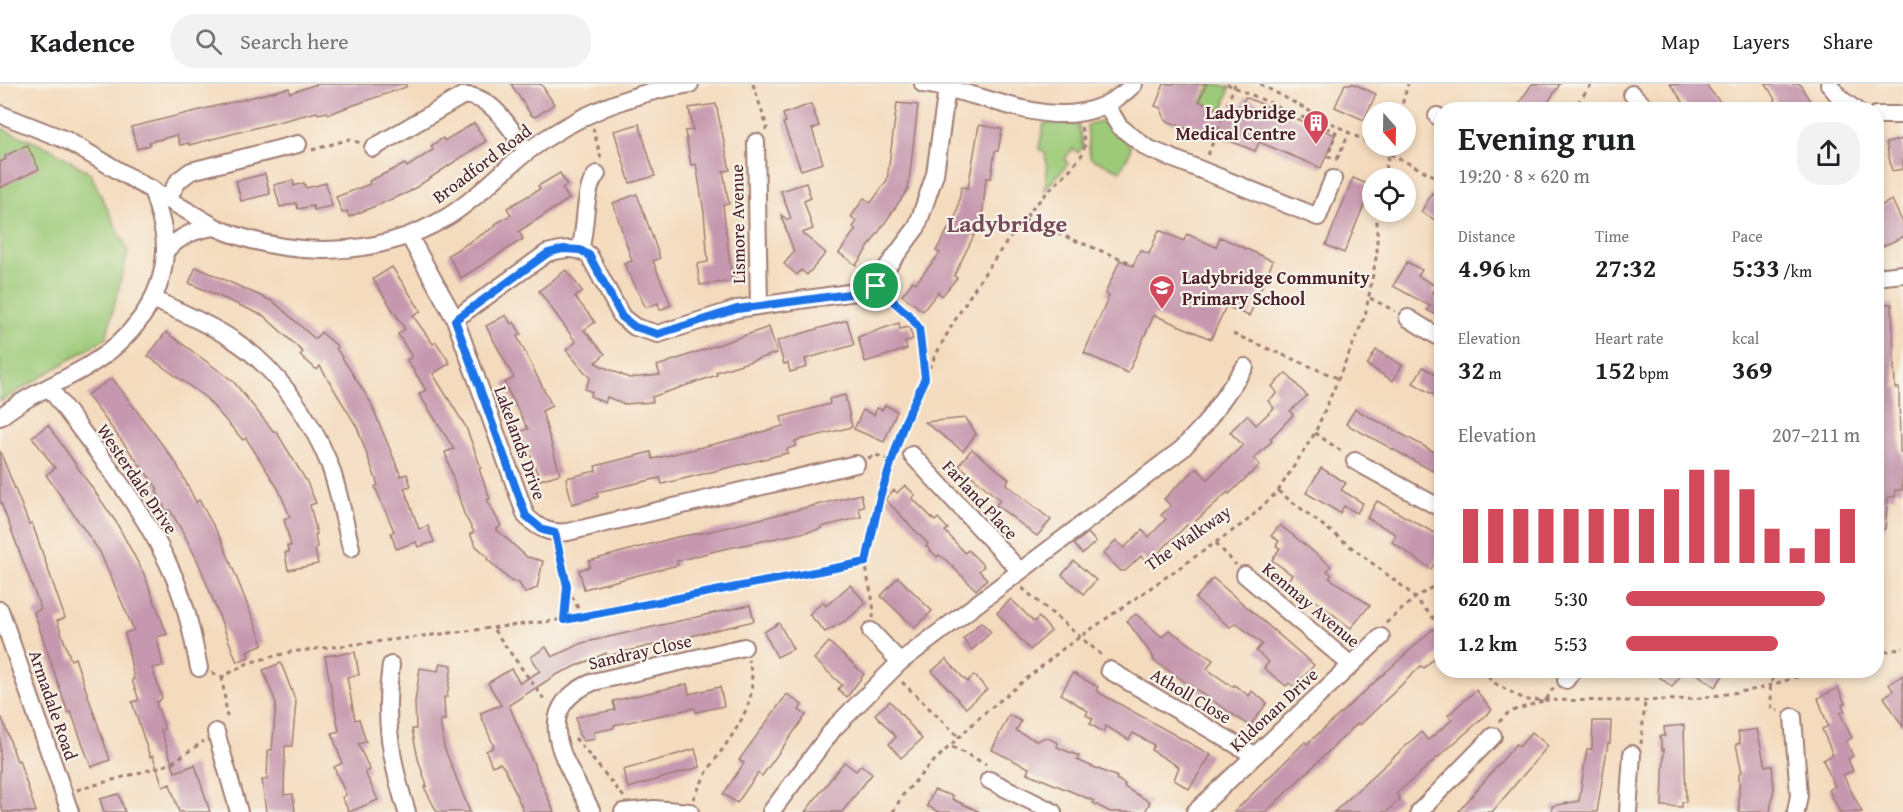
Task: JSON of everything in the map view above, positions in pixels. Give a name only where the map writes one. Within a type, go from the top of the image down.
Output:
[{"type":"street","name":"Broadford Road","points":[[0,114],[66,140],[216,226],[263,244],[317,250],[345,249],[409,236],[446,218],[468,203],[527,152],[586,116],[645,93],[690,84]]},
{"type":"street","points":[[923,84],[1054,116],[1078,114],[1107,106],[1134,84]]},
{"type":"street","points":[[1829,84],[1845,102]]},
{"type":"street","points":[[455,320],[548,253],[563,249],[580,250],[589,255],[622,317],[635,327],[649,332],[668,332],[737,309],[864,292],[876,286],[917,226],[931,188],[946,88]]},
{"type":"street","points":[[1632,94],[1640,102]]},
{"type":"street","points":[[373,148],[462,96],[474,95],[486,100],[527,152]]},
{"type":"street","points":[[1107,106],[1119,126],[1147,148],[1318,217],[1333,179]]},
{"type":"street","points":[[1884,115],[1903,115]]},
{"type":"street","name":"Lismore Avenue","points":[[756,142],[759,305]]},
{"type":"street","points":[[167,199],[179,180],[191,171],[298,144]]},
{"type":"street","points":[[580,250],[585,233],[590,181],[597,174]]},
{"type":"street","points":[[0,417],[107,353],[140,320],[153,299],[162,274],[165,251],[163,227],[152,189]]},
{"type":"street","points":[[165,251],[198,228],[216,226]]},
{"type":"street","name":"Lakelands Drive","points":[[409,236],[455,320],[526,516],[543,530],[555,533]]},
{"type":"street","points":[[1884,276],[1903,274]]},
{"type":"street","points":[[153,299],[233,339],[252,354],[280,384],[301,411],[329,464],[351,548]]},
{"type":"street","points":[[1408,318],[1434,334]]},
{"type":"street","points":[[771,812],[834,728],[896,667],[1014,574],[1182,449],[1205,423],[1245,367]]},
{"type":"street","name":"Westerdale Drive","points":[[49,387],[143,518],[160,548],[185,606],[199,668]]},
{"type":"street","name":"Farland Place","points":[[912,455],[1014,574]]},
{"type":"street","points":[[1355,461],[1434,505]]},
{"type":"street","points":[[555,533],[568,532],[856,464]]},
{"type":"street","name":"Kenmay Avenue","points":[[1245,575],[1351,665]]},
{"type":"street","name":"Armadale Road","points":[[0,610],[70,812]]},
{"type":"street","points":[[871,631],[896,667]]},
{"type":"street","name":"Kildonan Drive","points":[[1195,812],[1381,637]]},
{"type":"street","name":"Sandray Close","points":[[592,812],[561,752],[556,734],[556,716],[563,700],[576,689],[593,682],[744,647]]},
{"type":"street","points":[[391,665],[386,720],[391,756],[407,812]]},
{"type":"street","name":"Atholl Close","points":[[1109,670],[1254,755]]},
{"type":"street","points":[[1793,717],[1799,795],[1796,812]]},
{"type":"street","points":[[216,732],[239,812]]},
{"type":"street","points":[[1419,812],[1493,736]]},
{"type":"street","points":[[1628,812],[1632,754]]},
{"type":"street","points":[[989,780],[1053,812]]},
{"type":"street","points":[[622,812],[654,809],[688,811]]},
{"type":"path","points":[[753,84],[767,127],[756,142]]},
{"type":"path","points":[[1227,84],[1234,85],[1336,132],[1337,136],[1328,156],[1337,160]]},
{"type":"path","points":[[1260,84],[1362,140]]},
{"type":"path","points":[[1403,102],[1408,84]]},
{"type":"path","points":[[1578,102],[1592,84]]},
{"type":"path","points":[[1202,169],[1234,85]]},
{"type":"path","points":[[871,631],[875,607],[866,562],[880,497],[925,378],[968,300],[1024,220],[1083,153],[1085,144],[1078,114]]},
{"type":"path","points":[[586,116],[594,129],[604,159],[597,174]]},
{"type":"path","points":[[1333,179],[1331,174],[1349,133]]},
{"type":"path","points":[[298,144],[309,151],[350,139],[373,148]]},
{"type":"path","points":[[1395,156],[1434,176]]},
{"type":"path","points":[[1024,220],[1134,264]]},
{"type":"path","name":"The Walkway","points":[[893,812],[902,796],[952,747],[959,737],[1080,637],[1248,520],[1278,491],[1315,433],[1340,379],[1370,298],[1377,253],[1377,222]]},
{"type":"path","points":[[876,286],[910,316],[919,328],[925,378]]},
{"type":"path","points":[[1370,298],[1408,318]]},
{"type":"path","points":[[1233,334],[1340,379]]},
{"type":"path","points":[[1315,433],[1355,461]]},
{"type":"path","points":[[856,464],[876,455],[892,461]]},
{"type":"path","points":[[1278,491],[1415,598],[1434,618]]},
{"type":"path","points":[[555,533],[567,586],[583,618]]},
{"type":"path","points":[[1216,543],[1245,575]]},
{"type":"path","points":[[199,668],[222,677],[248,663],[290,652],[583,618],[866,562]]},
{"type":"path","points":[[1014,574],[1106,660],[1109,670]]},
{"type":"path","points":[[564,620],[567,586]]},
{"type":"path","points":[[1381,637],[1387,620],[1434,586]]},
{"type":"path","points":[[688,811],[709,769],[745,716],[753,687],[751,668],[744,647]]},
{"type":"path","points":[[1884,652],[1903,648]]},
{"type":"path","points":[[896,667],[959,737]]},
{"type":"path","points":[[64,794],[170,764],[216,732],[227,714],[222,677]]},
{"type":"path","points":[[1489,678],[1494,684],[1526,700],[1644,701],[1694,699],[1770,685],[1793,678]]},
{"type":"path","points":[[1493,736],[1499,721],[1509,712],[1546,700],[1559,678]]},
{"type":"path","points":[[1773,678],[1770,685],[1772,709],[1793,717]]},
{"type":"path","points":[[1632,754],[1642,743],[1644,701]]},
{"type":"path","points":[[952,747],[992,767],[989,780]]},
{"type":"green space","points":[[1211,84],[1230,87],[1223,111],[1201,102]]},
{"type":"green space","points":[[1101,121],[1130,145],[1130,152],[1120,171],[1090,158],[1087,125]]},
{"type":"green space","points":[[1044,123],[1078,124],[1083,146],[1078,153],[1073,149],[1065,158],[1068,164],[1045,190],[1047,170],[1045,153],[1039,149]]},
{"type":"green space","points":[[0,128],[51,149],[90,173],[128,251],[106,338],[0,402]]},
{"type":"building","points":[[317,84],[406,84],[406,87],[328,114],[317,112],[189,145],[189,143],[180,145],[177,135],[149,142],[150,145],[137,149],[131,127],[289,88],[290,93]]},
{"type":"building","points":[[511,84],[541,84],[554,104],[535,117],[531,115]]},
{"type":"building","points":[[1164,84],[1207,84],[1199,101],[1237,118],[1245,97],[1335,135],[1321,168],[1259,142],[1255,151],[1213,134],[1211,139],[1165,120],[1161,108],[1155,106]]},
{"type":"building","points":[[1345,84],[1354,84],[1376,94],[1372,102],[1362,102],[1362,119],[1335,107]]},
{"type":"building","points":[[1532,84],[1560,84],[1548,102],[1520,102]]},
{"type":"building","points":[[1670,84],[1705,84],[1720,102],[1683,102]]},
{"type":"building","points":[[1766,84],[1800,84],[1810,102],[1776,102]]},
{"type":"building","points":[[897,103],[918,105],[908,189],[856,265],[839,253],[856,229],[853,227],[857,221],[851,217],[864,198],[871,203],[887,180]]},
{"type":"building","points":[[716,104],[730,170],[723,171],[729,204],[723,205],[732,281],[700,285],[697,264],[708,262],[704,212],[696,164],[691,165],[685,131],[693,130],[689,108]]},
{"type":"building","points":[[811,104],[819,126],[812,129],[823,163],[801,170],[783,123],[786,122],[783,114]]},
{"type":"building","points":[[474,123],[486,141],[409,192],[349,217],[347,211],[342,213],[336,197],[370,184],[369,181],[405,164],[407,167],[433,150],[431,146],[443,138],[444,141]]},
{"type":"building","points":[[639,124],[655,176],[630,183],[614,131]]},
{"type":"building","points":[[979,125],[1002,129],[998,151],[995,151],[991,178],[986,178],[982,219],[954,276],[957,278],[942,296],[938,292],[923,311],[902,295],[913,281],[916,283],[940,253],[936,251],[957,213],[961,187],[968,188]]},
{"type":"building","points":[[1903,139],[1903,169],[1892,171],[1886,143]]},
{"type":"building","points":[[27,145],[39,169],[0,188],[0,162],[6,159],[5,156]]},
{"type":"building","points":[[560,173],[567,185],[562,188],[569,199],[519,231],[523,239],[461,278],[448,255],[496,226],[495,224],[511,215],[507,208],[540,189],[538,186]]},
{"type":"building","points":[[265,174],[270,194],[241,201],[236,181]]},
{"type":"building","points":[[1353,178],[1362,182],[1362,210],[1344,253],[1326,245]]},
{"type":"building","points":[[293,180],[294,186],[304,183],[306,188],[326,183],[332,206],[314,210],[313,206],[298,209],[296,203],[280,207],[274,185]]},
{"type":"building","points":[[806,183],[811,198],[804,201],[813,229],[802,233],[826,253],[807,275],[801,270],[797,275],[784,264],[794,252],[781,215],[788,220],[791,219],[781,191]]},
{"type":"building","points":[[1432,193],[1434,194],[1434,219],[1421,212]]},
{"type":"building","points":[[637,194],[660,258],[653,261],[671,305],[660,310],[658,303],[646,308],[624,264],[632,261],[613,203]]},
{"type":"building","points":[[1892,200],[1903,223],[1903,237],[1884,245],[1884,204]]},
{"type":"building","points":[[1159,230],[1184,241],[1187,234],[1216,247],[1220,237],[1273,261],[1249,316],[1226,306],[1211,339],[1154,315],[1128,373],[1084,353],[1109,296],[1105,294],[1120,260],[1133,266],[1140,250],[1149,254]]},
{"type":"building","points":[[1407,262],[1422,270],[1418,276],[1434,285],[1432,292],[1434,294],[1434,314],[1427,310],[1430,306],[1393,286]]},
{"type":"building","points":[[196,267],[274,302],[315,339],[321,332],[338,347],[336,348],[370,401],[401,476],[407,474],[411,486],[404,488],[419,529],[428,526],[434,542],[418,547],[416,542],[396,549],[391,533],[394,531],[375,487],[378,485],[357,427],[320,366],[317,370],[300,355],[303,352],[264,316],[189,283]]},
{"type":"building","points":[[392,267],[421,311],[413,316],[433,344],[436,342],[450,363],[433,374],[466,427],[490,499],[487,500],[501,526],[496,529],[527,557],[543,561],[537,588],[525,593],[519,583],[511,581],[487,559],[488,557],[476,546],[470,534],[474,532],[464,514],[445,452],[454,449],[419,394],[426,390],[407,360],[412,357],[398,334],[405,329],[373,279]]},
{"type":"building","points":[[566,270],[583,292],[575,297],[595,322],[584,330],[605,354],[595,363],[629,378],[660,375],[657,366],[769,327],[777,353],[716,372],[717,375],[652,397],[653,402],[624,404],[607,397],[605,403],[590,396],[592,392],[585,389],[590,378],[566,350],[576,342],[539,291]]},
{"type":"building","points":[[1884,304],[1892,304],[1895,388],[1899,388],[1900,452],[1903,452],[1902,490],[1895,490],[1895,497],[1888,497],[1885,529]]},
{"type":"building","points":[[506,315],[511,324],[514,322],[521,334],[517,336],[552,406],[542,411],[560,474],[540,480],[521,431],[528,429],[504,383],[514,378],[486,326]]},
{"type":"building","points":[[847,320],[854,345],[805,359],[807,367],[790,372],[788,363],[784,364],[777,341]]},
{"type":"building","points":[[899,323],[900,329],[909,327],[913,339],[905,342],[907,349],[865,362],[858,337]]},
{"type":"building","points":[[166,332],[233,381],[274,432],[276,431],[307,482],[316,503],[310,505],[317,534],[315,535],[317,547],[315,548],[318,564],[288,570],[285,553],[289,552],[287,546],[291,546],[284,519],[290,517],[279,490],[246,438],[243,440],[206,398],[148,356]]},
{"type":"building","points":[[1376,350],[1402,365],[1393,381],[1367,365]]},
{"type":"building","points":[[1423,367],[1434,373],[1434,395],[1413,383]]},
{"type":"building","points":[[1286,373],[1307,396],[1290,411],[1293,415],[1254,459],[1260,465],[1189,527],[1187,525],[1148,563],[1141,556],[1125,571],[1121,571],[1103,554],[1116,540],[1124,548],[1142,530],[1149,537],[1166,519],[1161,515],[1171,506],[1164,499],[1175,488],[1197,468],[1207,479],[1243,445],[1230,432],[1247,415],[1256,425],[1274,408],[1268,401],[1277,393],[1272,386]]},
{"type":"building","points":[[112,378],[176,463],[196,502],[199,500],[222,541],[263,644],[247,651],[249,657],[237,662],[199,564],[184,534],[170,510],[166,511],[156,490],[158,489],[87,395]]},
{"type":"building","points":[[845,395],[852,427],[795,441],[796,446],[787,449],[788,453],[662,484],[660,478],[597,492],[598,497],[572,504],[566,478],[596,471],[595,466],[651,452],[653,459],[783,426],[781,417],[830,404],[829,399]]},
{"type":"building","points":[[885,405],[897,411],[884,442],[854,429],[863,410],[874,415],[877,408],[882,410]]},
{"type":"building","points":[[1355,409],[1434,452],[1434,472],[1346,424]]},
{"type":"building","points":[[966,418],[976,434],[963,451],[925,422]]},
{"type":"building","points":[[48,425],[116,522],[144,574],[167,634],[157,637],[163,666],[152,668],[162,698],[156,703],[165,729],[161,730],[175,772],[195,765],[210,812],[179,812],[170,784],[163,787],[153,756],[150,757],[132,702],[139,700],[132,680],[134,679],[125,633],[134,630],[100,552],[46,475],[55,468],[32,437]]},
{"type":"building","points":[[972,449],[1009,479],[1006,484],[1051,520],[1037,536],[996,505],[1000,500],[959,465]]},
{"type":"building","points":[[0,451],[29,524],[32,523],[65,618],[57,621],[71,660],[75,658],[110,760],[91,767],[71,712],[68,713],[34,612],[41,609],[0,500]]},
{"type":"building","points":[[1321,468],[1346,483],[1341,490],[1363,503],[1357,513],[1344,506],[1340,513],[1306,493]]},
{"type":"building","points":[[905,485],[915,495],[912,498],[935,521],[938,518],[948,529],[945,531],[965,553],[968,550],[984,566],[979,571],[987,579],[976,590],[945,559],[939,555],[937,557],[926,546],[928,544],[885,499],[894,490],[897,493]]},
{"type":"building","points":[[861,494],[864,507],[859,508],[861,517],[821,527],[821,529],[719,550],[677,561],[678,565],[584,589],[579,570],[590,567],[589,561],[677,537],[707,532]]},
{"type":"building","points":[[1377,501],[1434,533],[1434,564],[1431,569],[1392,542],[1396,534],[1367,518]]},
{"type":"building","points":[[1280,525],[1331,566],[1327,571],[1332,575],[1329,578],[1370,605],[1351,628],[1288,580],[1292,575],[1272,560],[1280,548],[1276,546],[1279,541],[1271,536]]},
{"type":"building","points":[[1088,533],[1096,542],[1082,554],[1074,544]]},
{"type":"building","points":[[1074,561],[1096,580],[1084,594],[1062,575]]},
{"type":"building","points":[[898,577],[932,611],[915,628],[881,596]]},
{"type":"building","points":[[1213,578],[1314,665],[1295,687],[1289,683],[1286,686],[1264,668],[1269,662],[1256,651],[1262,644],[1236,623],[1230,627],[1195,599]]},
{"type":"building","points":[[850,585],[866,603],[847,620],[825,632],[809,614],[823,602],[826,606]]},
{"type":"building","points":[[1011,599],[1034,622],[1039,617],[1051,631],[1030,650],[997,613]]},
{"type":"building","points":[[750,605],[754,621],[607,656],[606,653],[556,675],[509,705],[554,812],[524,812],[505,769],[500,763],[492,766],[486,751],[494,747],[480,713],[501,705],[488,683],[511,669],[520,683],[540,671],[531,657],[546,647],[552,657],[582,643]]},
{"type":"building","points":[[1136,614],[1162,637],[1169,630],[1213,660],[1207,669],[1233,687],[1234,685],[1249,696],[1252,691],[1267,703],[1250,726],[1153,660],[1154,658],[1127,621]]},
{"type":"building","points":[[981,622],[991,632],[972,650],[963,639]]},
{"type":"building","points":[[779,623],[793,649],[777,657],[764,632]]},
{"type":"building","points":[[1434,630],[1434,658],[1424,668],[1421,666],[1360,725],[1358,723],[1266,812],[1234,812],[1305,742],[1307,744]]},
{"type":"building","points":[[829,642],[864,674],[847,697],[838,689],[842,685],[814,659]]},
{"type":"building","points":[[355,652],[359,675],[347,677],[355,720],[359,719],[366,742],[358,744],[370,770],[365,772],[378,800],[349,812],[342,797],[346,795],[334,767],[342,763],[332,733],[339,731],[325,656]]},
{"type":"building","points":[[946,659],[967,682],[974,675],[987,689],[966,708],[932,671]]},
{"type":"building","points":[[281,663],[296,702],[292,746],[285,746],[284,795],[293,794],[295,812],[266,812],[262,780],[267,780],[268,750],[272,750],[276,703],[263,670]]},
{"type":"building","points":[[440,663],[452,665],[447,697],[444,697],[445,720],[440,720],[444,747],[470,812],[437,812],[424,787],[427,786],[418,759],[412,729],[416,729],[415,702],[420,668],[438,671]]},
{"type":"building","points":[[1073,673],[1098,687],[1096,691],[1211,755],[1189,789],[1174,780],[1179,767],[1151,750],[1154,745],[1133,733],[1129,740],[1106,726],[1103,732],[1090,724],[1093,719],[1086,715],[1088,711],[1061,694]]},
{"type":"building","points":[[1903,675],[1903,727],[1884,697],[1893,691],[1889,684]]},
{"type":"building","points":[[1661,678],[1679,678],[1672,687]]},
{"type":"building","points":[[1703,678],[1721,678],[1715,687]]},
{"type":"building","points":[[687,684],[689,694],[720,687],[724,706],[696,712],[695,708],[614,725],[614,728],[594,732],[595,739],[584,741],[579,735],[576,717],[615,710],[613,701]]},
{"type":"building","points":[[1838,688],[1845,703],[1842,705],[1845,711],[1840,713],[1852,738],[1846,741],[1853,756],[1848,759],[1853,771],[1843,775],[1862,812],[1840,812],[1829,790],[1835,786],[1823,760],[1833,755],[1822,729],[1828,726],[1818,698]]},
{"type":"building","points":[[1476,690],[1492,710],[1396,794],[1400,799],[1386,812],[1334,812],[1421,732],[1428,740],[1452,720],[1448,715]]},
{"type":"building","points":[[787,694],[802,705],[799,710],[806,715],[762,776],[758,773],[737,803],[723,794],[744,763],[739,760]]},
{"type":"building","points":[[890,701],[922,739],[901,758],[889,744],[896,737],[875,714]]},
{"type":"building","points":[[1009,715],[1021,721],[1016,731],[1037,741],[1046,737],[1058,743],[1057,747],[1079,756],[1077,760],[1117,777],[1116,779],[1125,784],[1124,787],[1150,802],[1145,812],[1110,812],[1093,803],[1094,801],[1027,773],[1029,768],[992,750]]},
{"type":"building","points":[[0,718],[2,718],[17,761],[19,760],[36,812],[3,812],[0,802]]},
{"type":"building","points":[[1593,721],[1611,721],[1610,743],[1608,743],[1597,812],[1552,812],[1552,806],[1579,801],[1587,749],[1592,749]]},
{"type":"building","points":[[1684,725],[1686,802],[1682,802],[1682,807],[1662,806],[1664,749],[1662,750],[1660,736],[1665,736],[1664,727]]},
{"type":"building","points":[[1757,729],[1765,766],[1772,766],[1774,788],[1770,812],[1739,812],[1739,773],[1742,772],[1736,744],[1740,743],[1738,732]]},
{"type":"building","points":[[1532,732],[1548,746],[1492,812],[1458,812],[1516,744],[1519,747]]},
{"type":"building","points":[[695,749],[700,767],[628,788],[623,770]]},
{"type":"building","points":[[844,762],[856,771],[861,765],[872,774],[842,812],[805,812]]},
{"type":"building","points":[[934,790],[953,796],[952,799],[980,812],[939,812],[927,806]]},
{"type":"building","points":[[119,794],[125,812],[104,812],[100,799]]},
{"type":"place","name":"Ladybridge Medical Centre","points":[[1316,146]]},
{"type":"place","name":"Ladybridge Community Primary School","points":[[1162,311]]},
{"type":"district","name":"Ladybridge","points":[[1007,224]]},
{"type":"route","points":[[563,249],[580,250],[589,255],[622,317],[635,327],[658,334],[737,309],[864,292],[876,286],[910,316],[919,328],[925,378],[904,424],[880,497],[866,562],[564,620],[567,586],[555,533],[543,530],[526,516],[455,320],[548,253],[563,249]]}]
